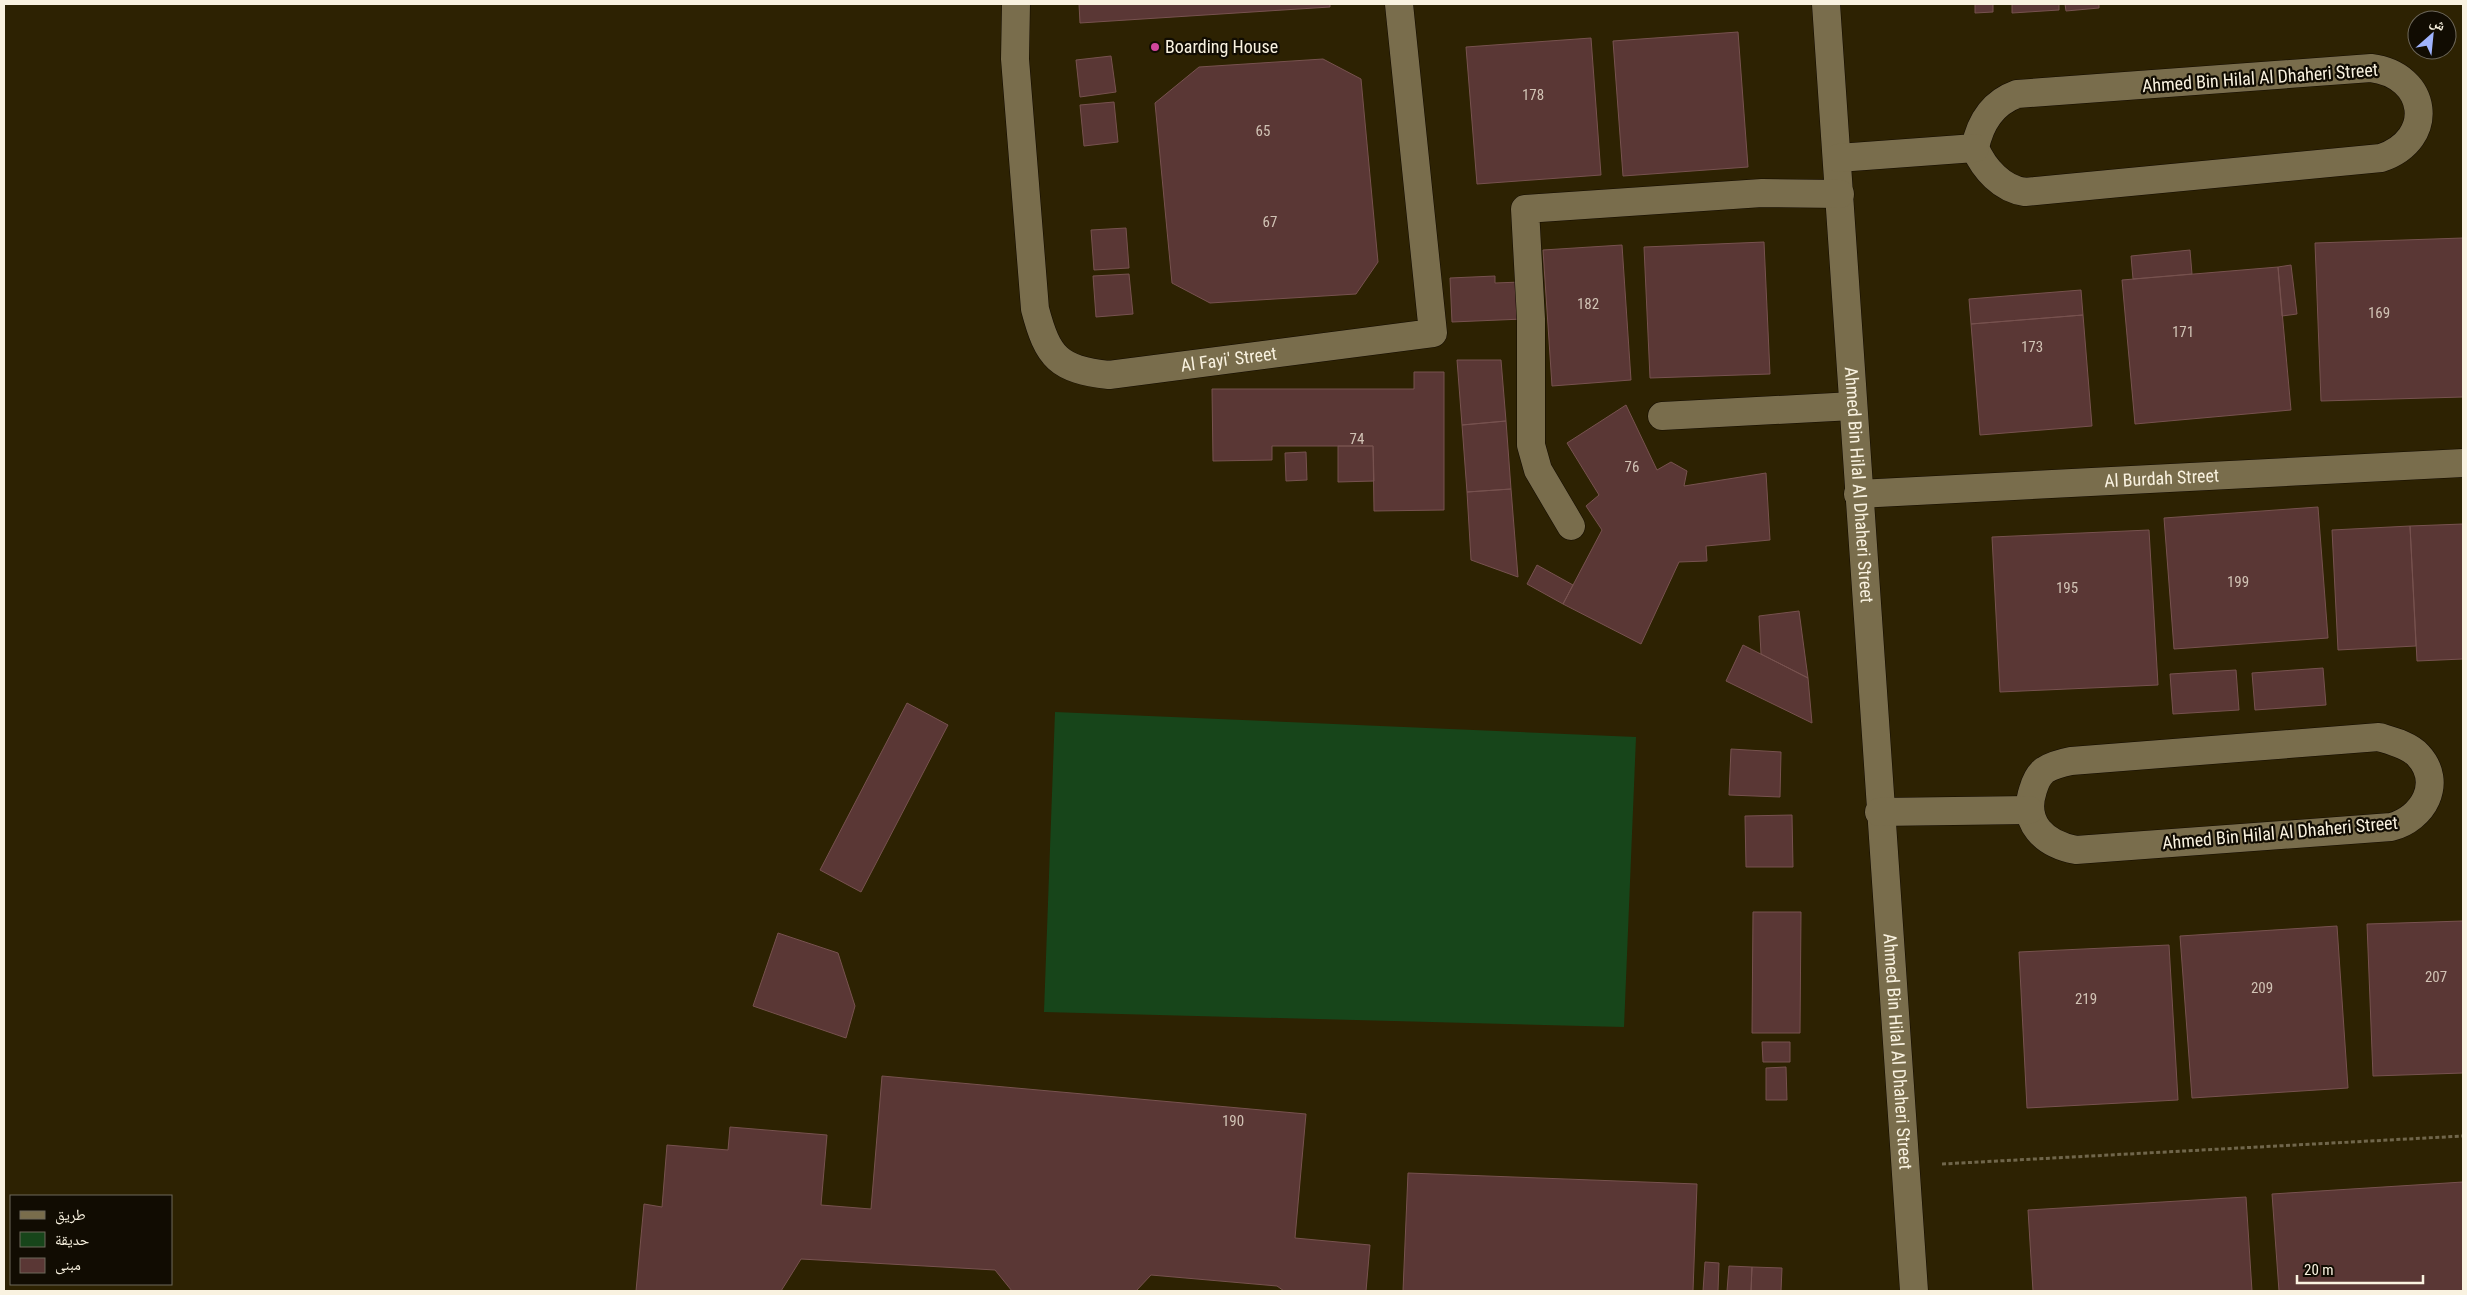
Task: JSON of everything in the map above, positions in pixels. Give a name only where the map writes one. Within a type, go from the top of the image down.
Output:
[{"type":"street","name":"Al Fayi' Street","points":[[1016,4],[1015,59],[1036,309],[1044,340],[1059,360],[1081,372],[1109,375],[1433,333],[1399,4]]},
{"type":"street","name":"Ahmed Bin Hilal Al Dhaheri Street","points":[[1826,4],[1838,158],[1879,812],[1914,1291]]},
{"type":"street","name":"Ahmed Bin Hilal Al Dhaheri Street","points":[[2371,68],[2387,70],[2401,77],[2412,91],[2419,108],[2418,128],[2408,143],[2396,153],[2381,158],[2035,192],[2013,191],[1986,166],[1975,148],[1983,124],[1991,110],[2004,99],[2017,94],[2371,68]]},
{"type":"street","points":[[1838,158],[1975,148]]},
{"type":"street","points":[[1571,526],[1538,470],[1531,445],[1531,319],[1525,209],[1762,193],[1840,194]]},
{"type":"street","points":[[1662,416],[1853,406]]},
{"type":"street","name":"Al Burdah Street","points":[[1858,494],[2463,463]]},
{"type":"street","name":"Ahmed Bin Hilal Al Dhaheri Street","points":[[2379,737],[2417,753],[2426,765],[2430,776],[2426,799],[2420,810],[2411,820],[2391,827],[2076,850],[2063,848],[2041,833],[2032,822],[2029,810],[2035,782],[2043,771],[2057,764],[2080,760],[2379,737]]},
{"type":"street","points":[[1879,812],[2029,810]]},
{"type":"path","points":[[1904,1166],[2463,1136]]},
{"type":"green space","points":[[1055,712],[1636,737],[1624,1027],[1044,1012]]},
{"type":"building","points":[[1079,4],[1330,4],[1330,7],[1080,23]]},
{"type":"building","points":[[1975,4],[1993,4],[1993,12],[1975,13]]},
{"type":"building","points":[[2012,4],[2059,4],[2059,10],[2012,13]]},
{"type":"building","points":[[2065,4],[2099,4],[2099,8],[2066,11]]},
{"type":"building","points":[[1738,32],[1748,167],[1623,176],[1613,41]]},
{"type":"building","points":[[1591,38],[1601,175],[1477,184],[1466,47]]},
{"type":"building","points":[[1111,56],[1116,92],[1080,97],[1076,60]]},
{"type":"building","points":[[1323,59],[1361,79],[1378,262],[1356,294],[1210,303],[1172,283],[1155,103],[1199,67]]},
{"type":"building","points":[[1114,102],[1118,142],[1084,146],[1080,105]]},
{"type":"building","points":[[1126,228],[1129,268],[1094,270],[1091,230]]},
{"type":"building","points":[[2463,238],[2463,397],[2321,401],[2315,243]]},
{"type":"building","points":[[1764,242],[1770,374],[1650,378],[1644,247]]},
{"type":"building","points":[[1622,245],[1631,380],[1552,386],[1543,250]]},
{"type":"building","points":[[2190,250],[2192,274],[2133,279],[2131,256]]},
{"type":"building","points":[[2291,265],[2297,314],[2282,316],[2278,267]]},
{"type":"building","points":[[2278,267],[2291,410],[2135,424],[2122,280]]},
{"type":"building","points":[[1129,274],[1133,314],[1096,317],[1093,276]]},
{"type":"building","points":[[1495,276],[1495,283],[1521,282],[1523,319],[1452,322],[1450,278]]},
{"type":"building","points":[[2081,290],[2083,315],[1971,324],[1969,299]]},
{"type":"building","points":[[2083,315],[2092,426],[1980,435],[1971,324]]},
{"type":"building","points":[[1457,360],[1501,360],[1506,421],[1462,425]]},
{"type":"building","points":[[1414,372],[1444,372],[1444,510],[1374,511],[1373,446],[1272,446],[1272,460],[1213,461],[1212,389],[1414,389]]},
{"type":"building","points":[[1626,405],[1657,470],[1671,462],[1687,471],[1684,486],[1766,473],[1770,540],[1706,546],[1707,561],[1679,562],[1641,644],[1563,604],[1602,530],[1586,506],[1599,495],[1567,443]]},
{"type":"building","points":[[1506,421],[1511,489],[1467,492],[1462,425]]},
{"type":"building","points":[[1338,446],[1373,446],[1374,481],[1338,482]]},
{"type":"building","points":[[1306,452],[1307,480],[1286,481],[1285,453]]},
{"type":"building","points":[[1511,489],[1518,577],[1471,560],[1467,492]]},
{"type":"building","points":[[2318,507],[2328,638],[2174,649],[2164,518]]},
{"type":"building","points":[[2463,524],[2463,659],[2417,661],[2410,526]]},
{"type":"building","points":[[2410,526],[2416,646],[2338,650],[2332,530]]},
{"type":"building","points":[[2149,530],[2158,685],[2000,692],[1992,537]]},
{"type":"building","points":[[1537,565],[1573,585],[1563,604],[1527,584]]},
{"type":"building","points":[[1799,611],[1808,678],[1761,654],[1759,616]]},
{"type":"building","points":[[1743,645],[1808,678],[1812,723],[1726,681]]},
{"type":"building","points":[[2323,668],[2326,705],[2255,710],[2252,673]]},
{"type":"building","points":[[2236,670],[2239,710],[2173,714],[2170,674]]},
{"type":"building","points":[[907,703],[948,725],[861,892],[820,870]]},
{"type":"building","points":[[1731,749],[1781,752],[1780,797],[1729,795]]},
{"type":"building","points":[[1792,815],[1793,867],[1746,867],[1745,816]]},
{"type":"building","points":[[1753,912],[1801,912],[1800,1033],[1752,1033]]},
{"type":"building","points":[[2463,921],[2463,1073],[2373,1076],[2367,924]]},
{"type":"building","points":[[2337,926],[2348,1088],[2192,1098],[2180,936]]},
{"type":"building","points":[[778,933],[838,953],[855,1006],[846,1038],[753,1006]]},
{"type":"building","points":[[2169,945],[2178,1100],[2027,1108],[2019,952]]},
{"type":"building","points":[[1762,1042],[1790,1042],[1790,1062],[1763,1062]]},
{"type":"building","points":[[1786,1067],[1787,1100],[1766,1100],[1766,1068]]},
{"type":"building","points":[[882,1076],[1306,1114],[1295,1238],[1370,1245],[1366,1291],[1284,1291],[1277,1286],[1151,1275],[1136,1291],[1012,1291],[995,1270],[801,1259],[781,1291],[636,1291],[644,1204],[662,1207],[667,1145],[728,1150],[730,1127],[827,1135],[821,1205],[871,1209]]},
{"type":"building","points":[[1408,1173],[1697,1184],[1693,1291],[1403,1291]]},
{"type":"building","points":[[2463,1182],[2463,1291],[2279,1291],[2272,1194]]},
{"type":"building","points":[[2246,1197],[2252,1291],[2033,1291],[2028,1210]]},
{"type":"building","points":[[1705,1262],[1719,1263],[1718,1291],[1703,1291]]},
{"type":"building","points":[[1729,1266],[1752,1267],[1751,1291],[1727,1291]]},
{"type":"building","points":[[1752,1267],[1782,1268],[1781,1291],[1751,1291]]},
{"type":"place","name":"Boarding House","points":[[1155,47]]}]
